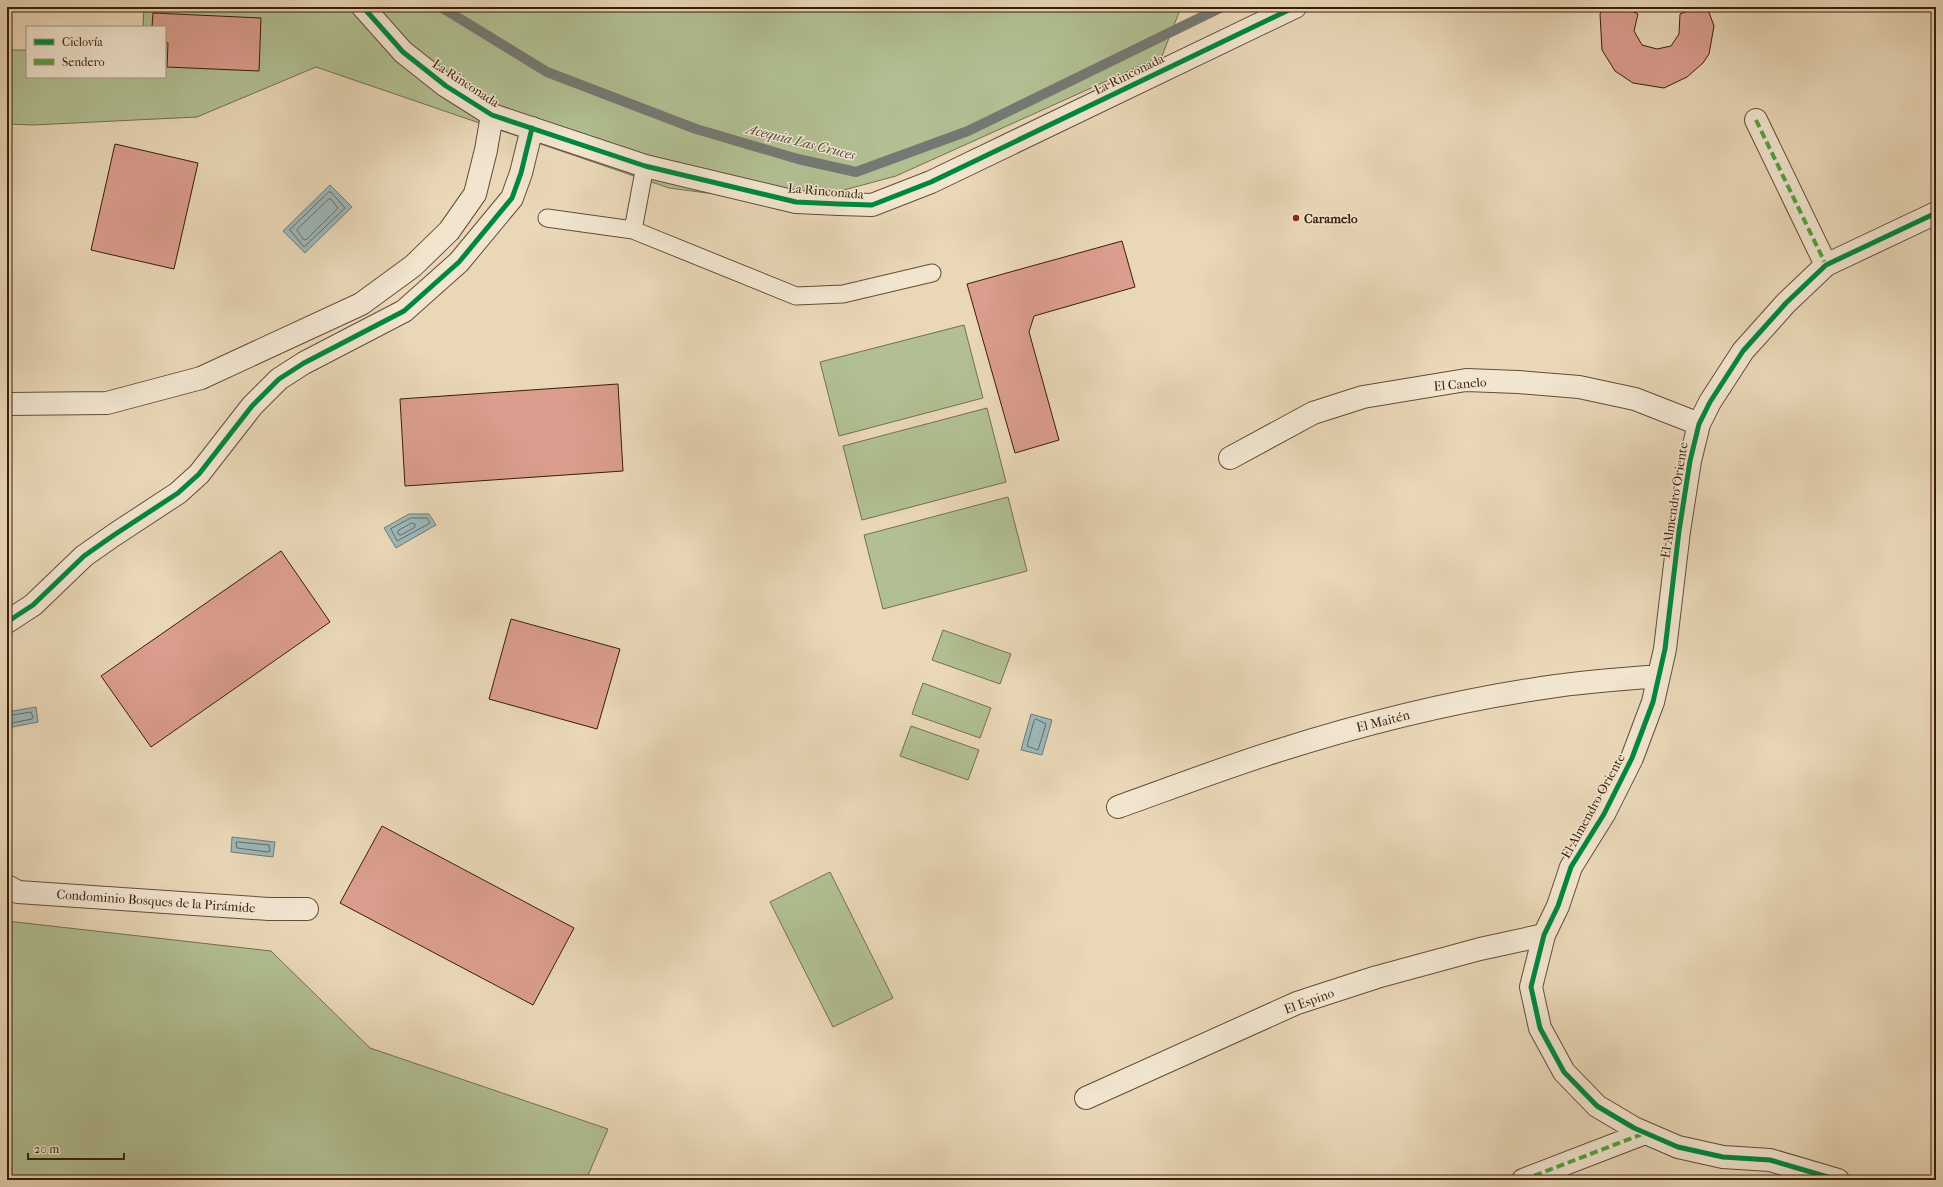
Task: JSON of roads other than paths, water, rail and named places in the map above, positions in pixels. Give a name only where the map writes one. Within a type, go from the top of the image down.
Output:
[{"type":"street","name":"La Rinconada","points":[[363,7],[403,52],[446,86],[492,115],[646,166],[796,202],[872,205],[931,182],[1295,7]]},
{"type":"street","points":[[7,404],[107,403],[201,378],[361,304],[413,266],[450,231],[475,194],[486,150],[492,115]]},
{"type":"street","points":[[1756,120],[1826,265]]},
{"type":"street","points":[[7,622],[33,605],[84,556],[114,534],[178,493],[199,474],[252,406],[279,379],[304,363],[404,311],[460,262],[512,198],[521,173],[532,128]]},
{"type":"street","name":"El Almendro Oriente","points":[[1838,1180],[1770,1160],[1723,1157],[1678,1147],[1645,1133],[1597,1106],[1564,1072],[1540,1028],[1531,988],[1544,935],[1558,906],[1571,867],[1604,814],[1632,758],[1653,702],[1665,649],[1679,531],[1699,424],[1710,402],[1743,351],[1786,303],[1826,265],[1936,213]]},
{"type":"street","name":"El Canelo","points":[[1230,458],[1313,414],[1363,397],[1466,380],[1518,382],[1579,387],[1635,399],[1699,424]]},
{"type":"street","name":"El Maitén","points":[[1118,807],[1277,751],[1423,711],[1557,686],[1659,676]]},
{"type":"street","name":"Condominio Bosques de la Pirámide","points":[[7,886],[18,892],[269,909],[307,909]]},
{"type":"street","name":"El Espino","points":[[1086,1098],[1297,1003],[1376,978],[1480,950],[1544,935]]},
{"type":"street","points":[[1523,1180],[1645,1133]]},
{"type":"lane","points":[[633,230],[646,166]]},
{"type":"lane","points":[[547,218],[633,230],[796,296],[844,294],[932,274]]},
{"type":"water","points":[[330,185],[352,207],[305,253],[283,231]]},
{"type":"water","points":[[409,514],[429,514],[436,525],[396,548],[384,528]]},
{"type":"water","points":[[36,707],[38,722],[7,728],[7,712]]},
{"type":"water","points":[[1031,714],[1052,720],[1042,755],[1021,750]]},
{"type":"water","points":[[232,837],[275,842],[273,857],[231,852]]},
{"type":"waterway","name":"Acequia Las Cruces","points":[[441,7],[547,72],[696,129],[798,159],[856,172],[968,131],[1222,7]]},
{"type":"place","name":"Caramelo","points":[[1296,218]]}]
